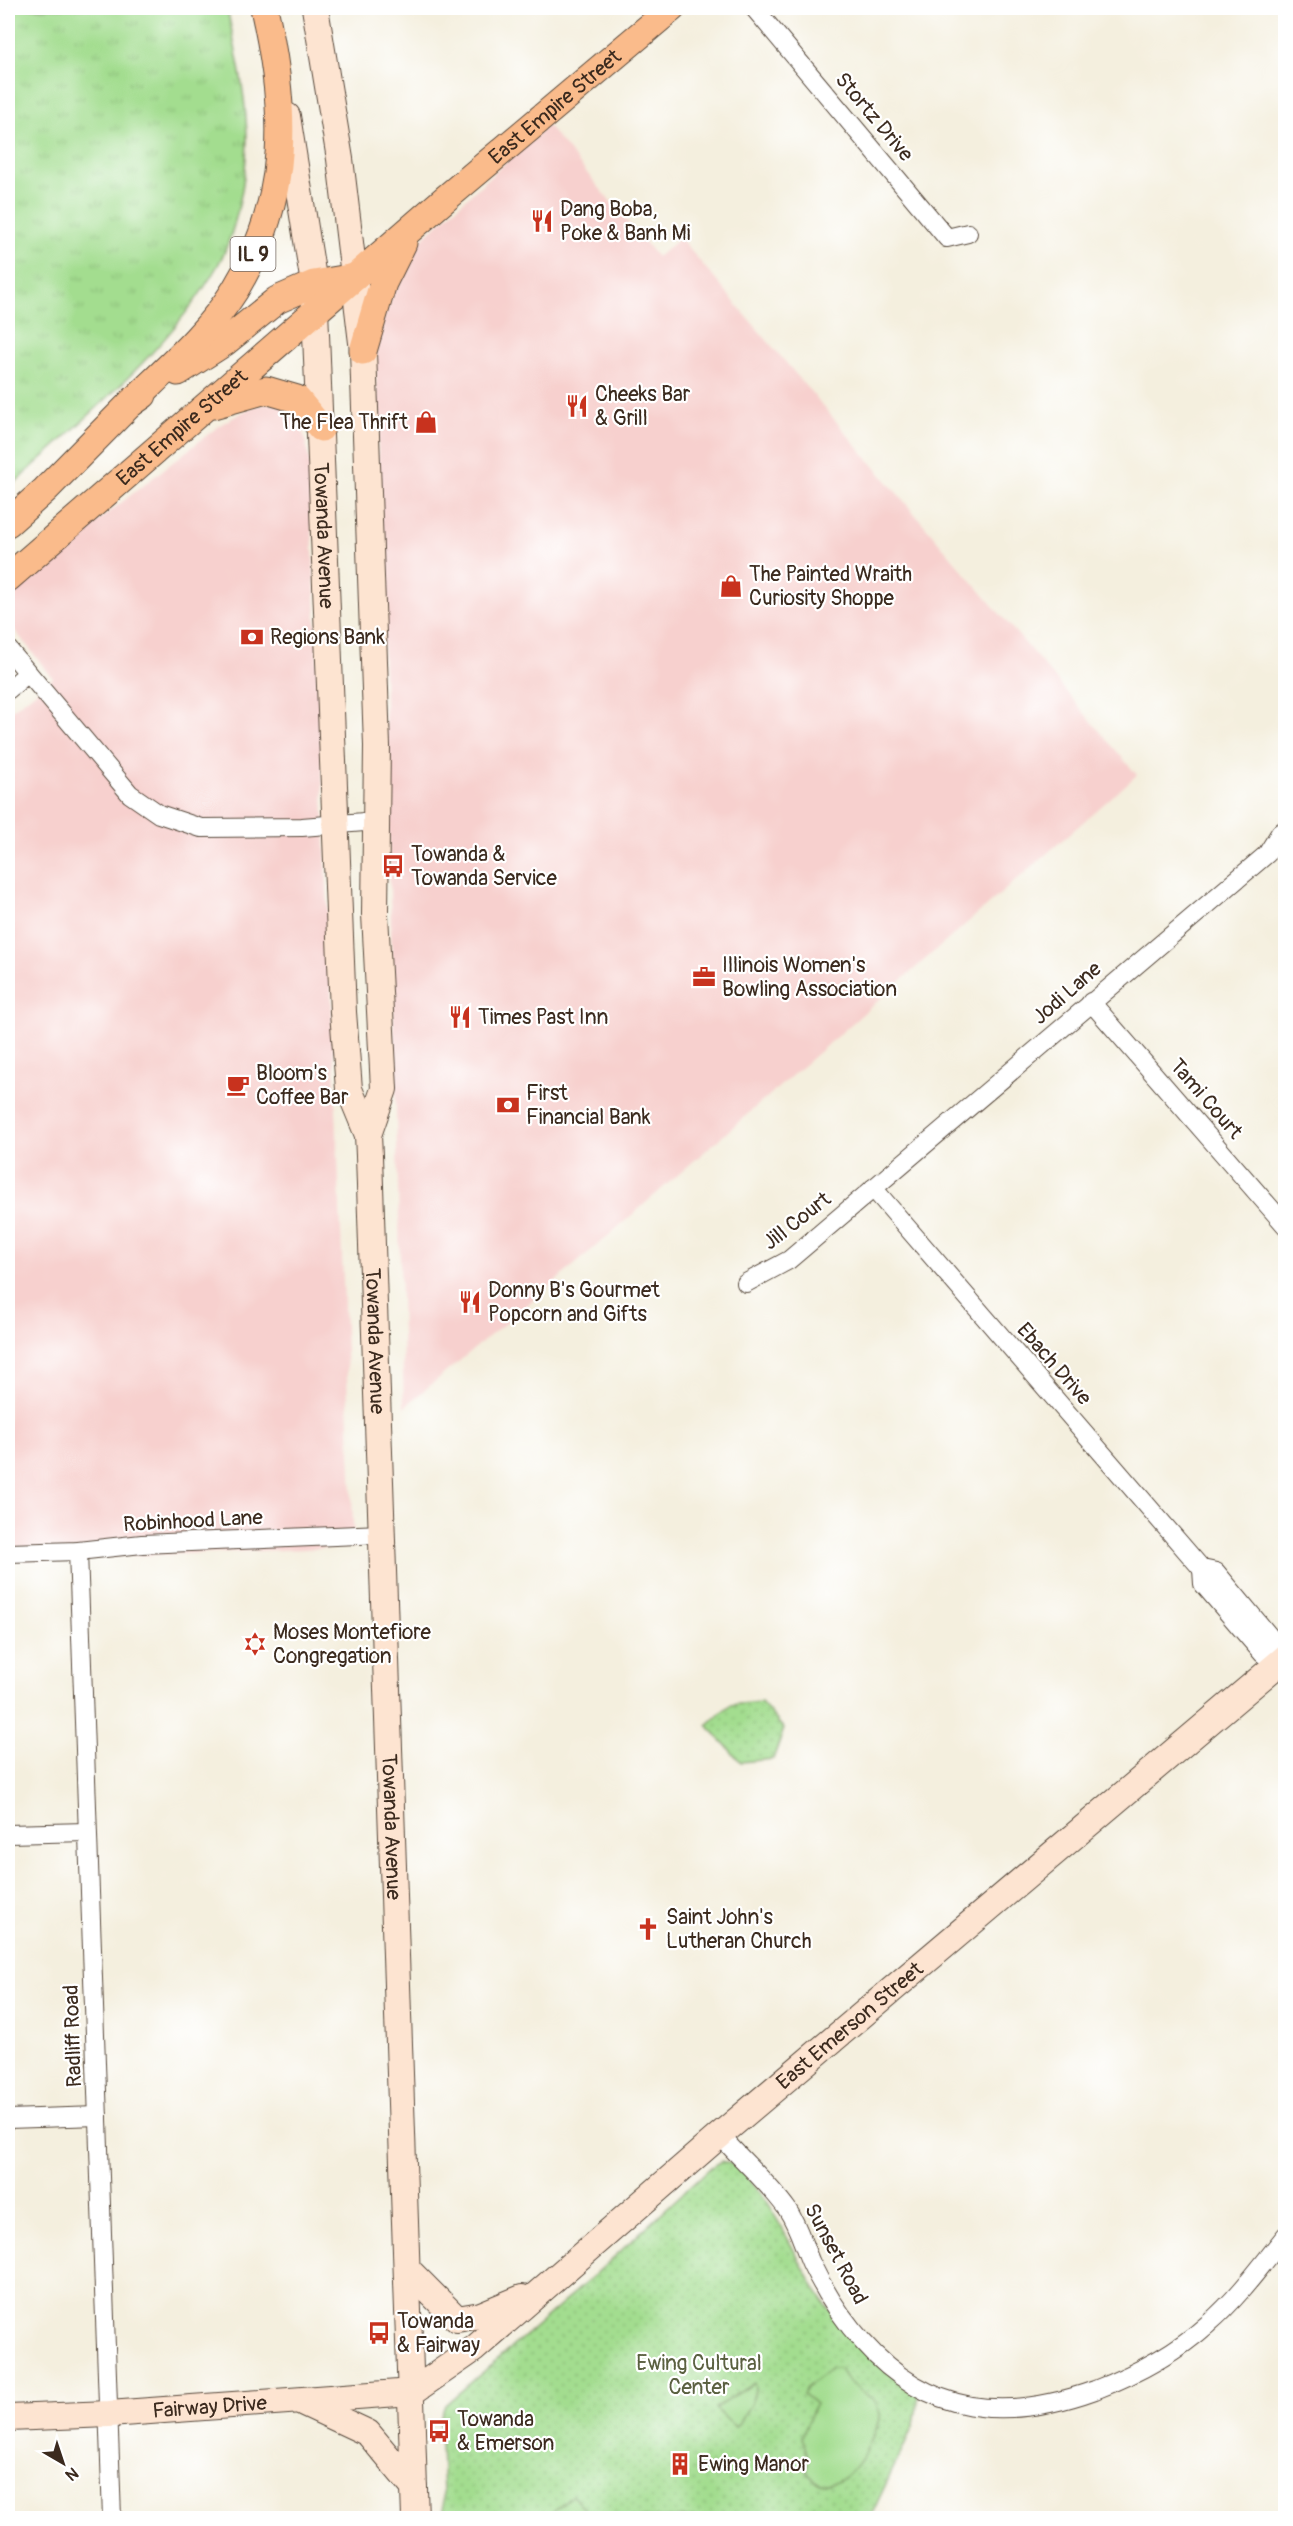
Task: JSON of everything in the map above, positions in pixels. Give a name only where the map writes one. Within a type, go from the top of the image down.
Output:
[{"type":"main road","name":"Towanda Avenue","points":[[264,8],[276,63],[314,284],[343,1012],[349,1089],[368,1135],[415,2518]]},
{"type":"main road","name":"Towanda Avenue","points":[[315,8],[332,102],[356,277],[363,351],[377,820],[375,914],[384,1089],[368,1135]]},
{"type":"main road","name":"East Empire Street","points":[[8,578],[410,230],[672,8]]},
{"type":"main road","name":"IL 9","points":[[130,404],[192,344],[234,291],[257,246],[272,208],[277,178],[280,148],[276,63]]},
{"type":"main road","points":[[363,351],[383,283],[410,230]]},
{"type":"main road","name":"East Empire Street","points":[[8,523],[45,490],[130,404],[225,342],[276,300],[314,284],[356,277]]},
{"type":"main road","points":[[206,406],[266,390],[297,399],[321,428]]},
{"type":"main road","name":"East Emerson Street","points":[[412,2392],[474,2349],[720,2135],[1280,1658]]},
{"type":"main road","points":[[408,2270],[457,2319],[481,2315],[544,2288]]},
{"type":"main road","name":"Fairway Drive","points":[[8,2418],[109,2414],[412,2392]]},
{"type":"main road","points":[[298,2401],[368,2433],[414,2488]]},
{"type":"street","name":"Stortz Drive","points":[[754,8],[947,237],[968,232]]},
{"type":"street","points":[[8,649],[130,794],[159,814],[201,828],[281,828],[377,820]]},
{"type":"street","points":[[8,690],[28,673]]},
{"type":"street","name":"Jodi Lane","points":[[873,1188],[1267,854],[1280,833],[1286,829]]},
{"type":"street","name":"Tami Court","points":[[1091,1002],[1286,1226]]},
{"type":"street","name":"Jill Court","points":[[746,1283],[789,1260],[873,1188]]},
{"type":"street","name":"Ebach Drive","points":[[873,1188],[1202,1569],[1216,1572],[1275,1643],[1280,1658]]},
{"type":"street","name":"Robinhood Lane","points":[[8,1553],[78,1551],[142,1544],[382,1534]]},
{"type":"street","name":"Radliff Road","points":[[78,1551],[112,2518]]},
{"type":"street","points":[[8,1834],[87,1832]]},
{"type":"street","points":[[8,2119],[98,2116]]},
{"type":"street","name":"Sunset Road","points":[[720,2135],[787,2208],[822,2285],[850,2328],[864,2344],[916,2385],[970,2406],[1008,2409],[1046,2406],[1113,2383],[1159,2360],[1209,2324],[1238,2294],[1286,2235]]},
{"type":"shaded area","points":[[547,125],[657,257],[680,238],[1137,775],[563,1275],[404,1407],[375,338],[411,249]]},
{"type":"shaded area","points":[[268,403],[287,407],[295,415],[305,438],[311,471],[354,1547],[8,1561],[8,713],[53,678],[12,627],[8,615],[10,595],[19,583],[220,425],[252,407]]},
{"type":"green space","points":[[8,8],[227,8],[243,91],[247,142],[245,172],[235,222],[218,265],[198,296],[175,327],[122,384],[8,489]]},
{"type":"green space","points":[[761,1702],[784,1729],[773,1759],[741,1762],[707,1725],[730,1705]]},
{"type":"green space","name":"Ewing Cultural Center","points":[[721,2161],[736,2167],[751,2181],[766,2201],[827,2306],[919,2395],[914,2424],[870,2518],[444,2518],[440,2419],[445,2405],[588,2281],[711,2167]]},
{"type":"green space","points":[[832,2368],[840,2368],[847,2381],[875,2401],[879,2417],[869,2444],[852,2471],[841,2480],[829,2484],[818,2482],[806,2471],[808,2457],[802,2437],[815,2404],[803,2394],[807,2387]]},
{"type":"green space","points":[[754,2383],[752,2400],[735,2427],[715,2408]]},
{"type":"green space","points":[[572,2495],[592,2518],[551,2518],[550,2514]]},
{"type":"place","name":"Dang Boba, Poke & Banh Mi","points":[[542,221]]},
{"type":"place","name":"Cheeks Bar & Grill","points":[[577,406]]},
{"type":"place","name":"The Flea Thrift","points":[[426,422]]},
{"type":"place","name":"The Painted Wraith Curiosity Shoppe","points":[[731,586]]},
{"type":"place","name":"Regions Bank","points":[[252,637]]},
{"type":"place","name":"Towanda & Towanda Service","points":[[393,866]]},
{"type":"place","name":"Illinois Women's Bowling Association","points":[[704,977]]},
{"type":"place","name":"Times Past Inn","points":[[460,1017]]},
{"type":"place","name":"Bloom's Coffee Bar","points":[[238,1085]]},
{"type":"place","name":"First Financial Bank","points":[[508,1105]]},
{"type":"place","name":"Donny B's Gourmet Popcorn and Gifts","points":[[470,1302]]},
{"type":"place","name":"Moses Montefiore Congregation","points":[[255,1644]]},
{"type":"place","name":"Saint John's Lutheran Church","points":[[648,1929]]},
{"type":"place","name":"Towanda & Fairway","points":[[379,2333]]},
{"type":"place","name":"Towanda & Emerson","points":[[439,2431]]},
{"type":"place","name":"Ewing Manor","points":[[680,2464]]}]
